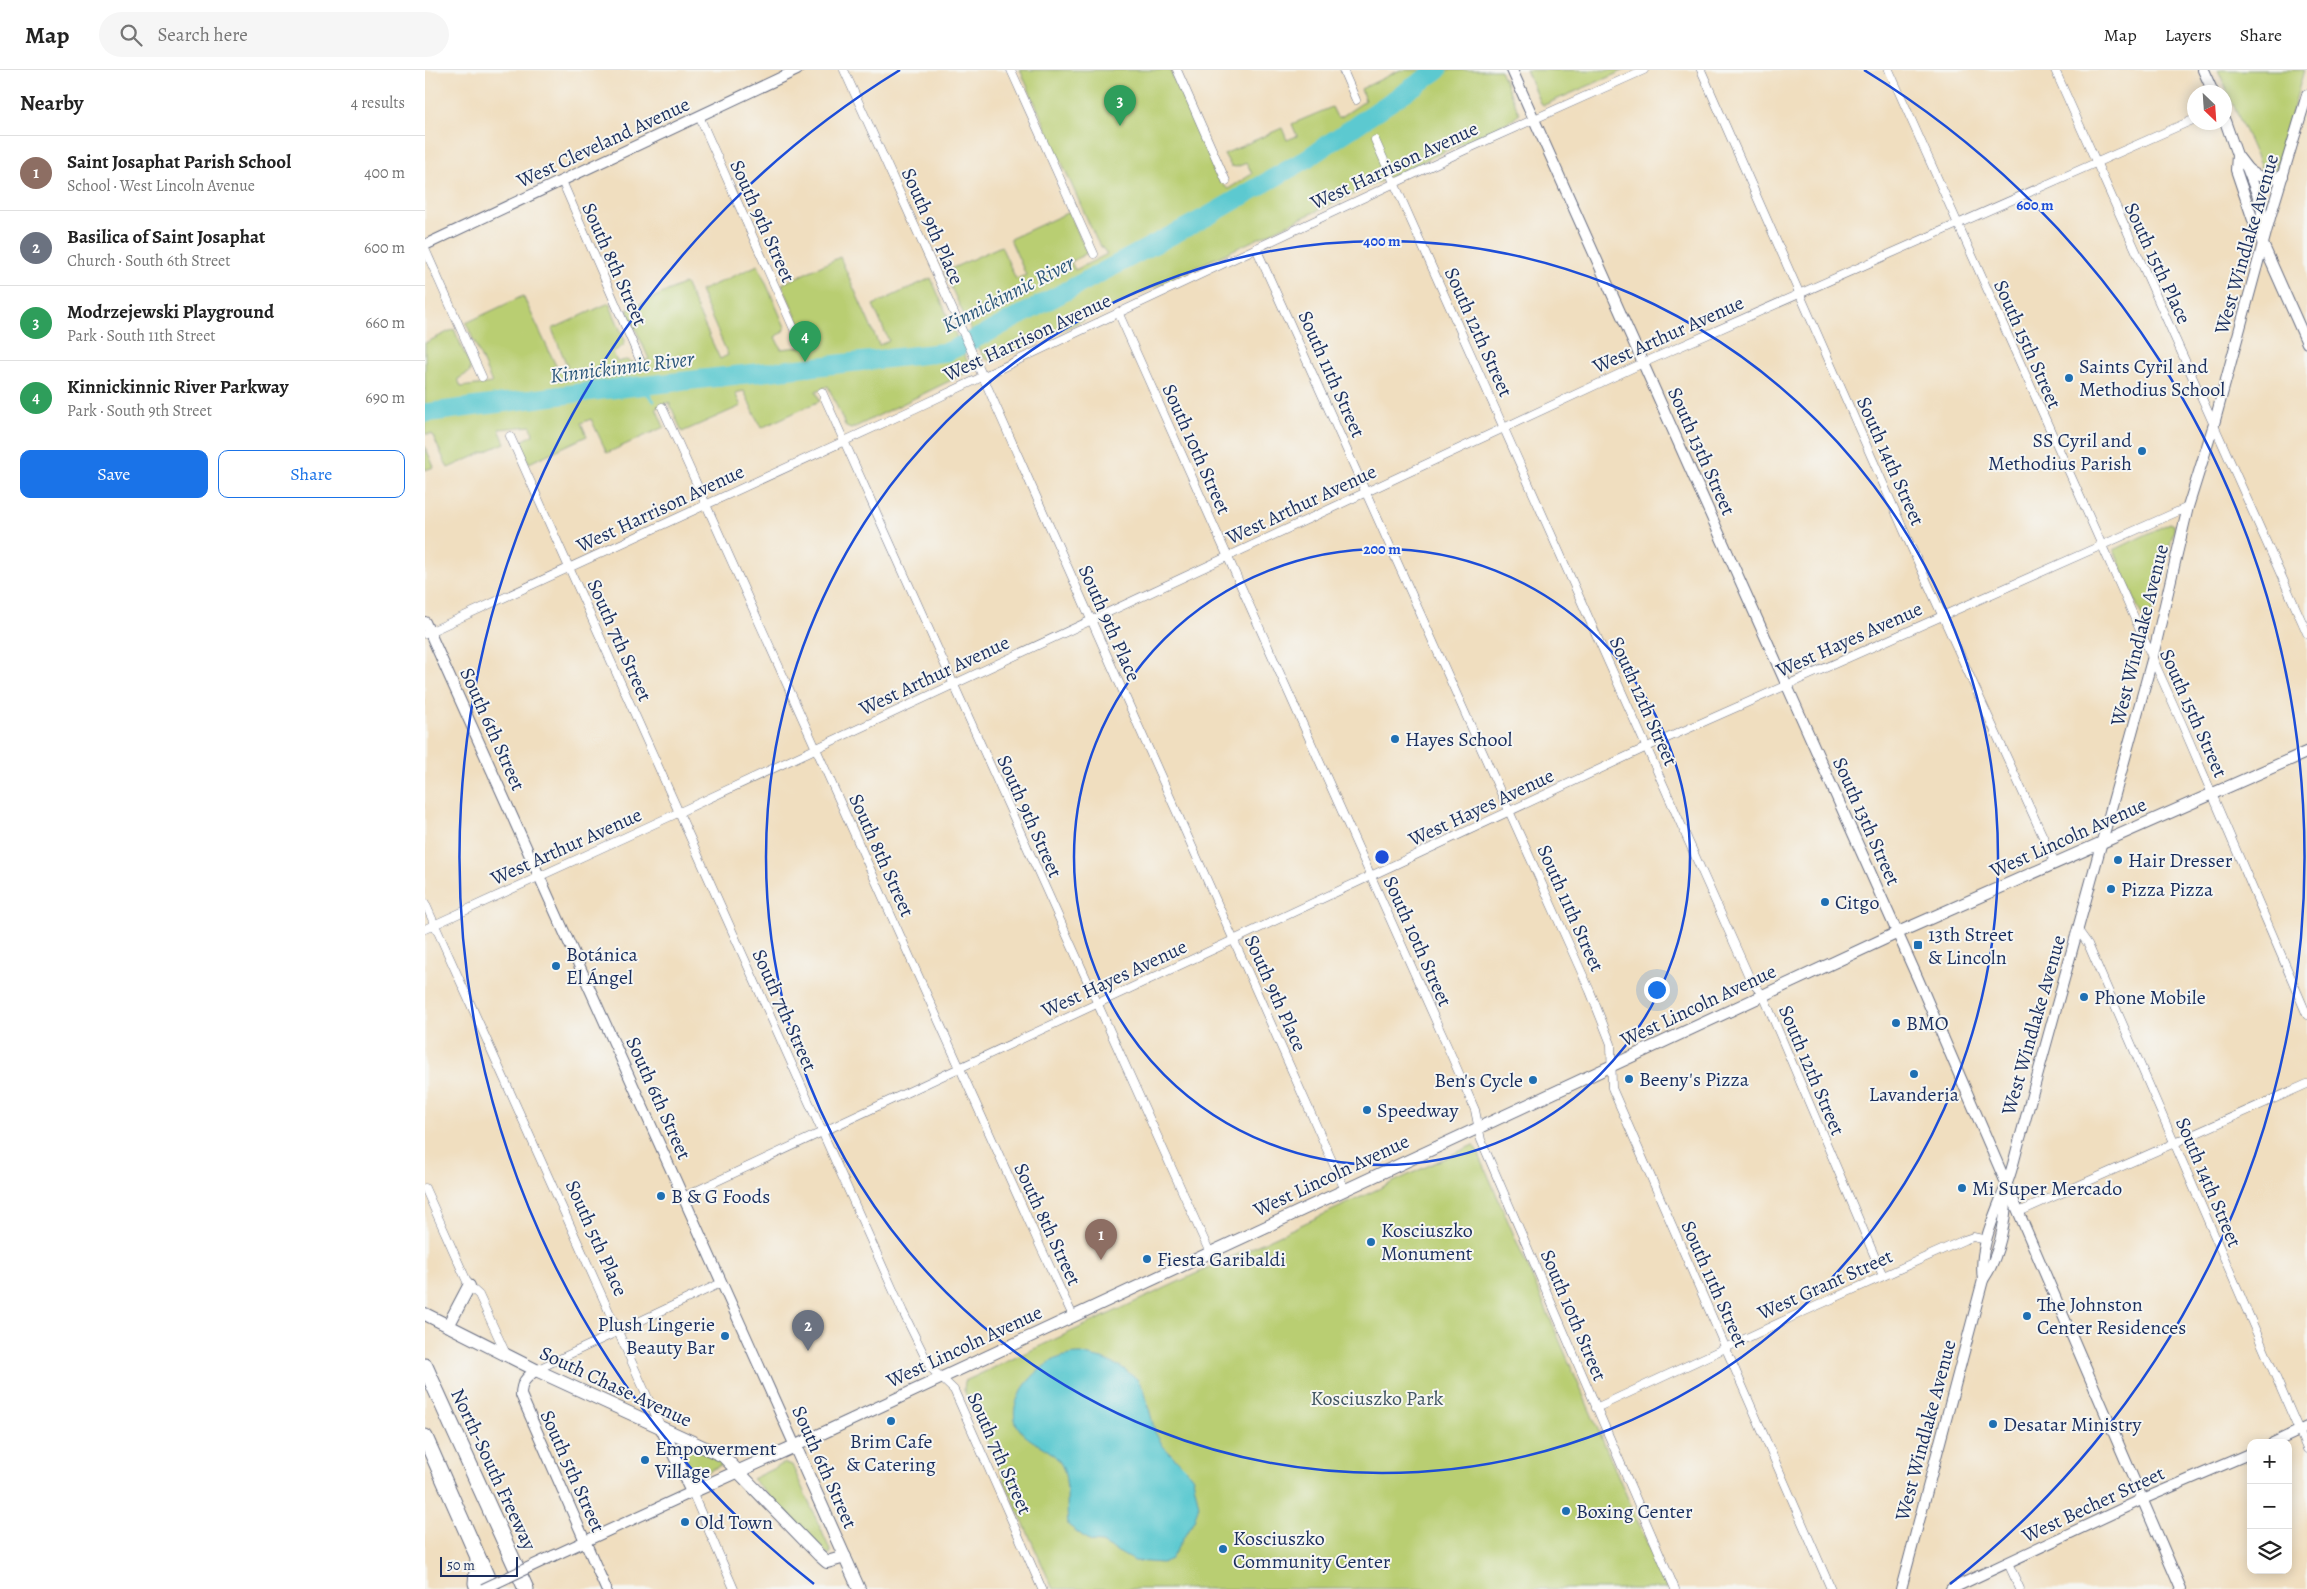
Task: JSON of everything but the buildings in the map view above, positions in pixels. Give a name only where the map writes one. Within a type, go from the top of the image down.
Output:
[{"type":"highway","name":"North-South Freeway","points":[[425,1366],[526,1589]]},
{"type":"highway","points":[[425,1437],[492,1589]]},
{"type":"highway","points":[[511,1555],[530,1589]]},
{"type":"highway","points":[[478,1558],[476,1583],[478,1589]]},
{"type":"main road","name":"West Lincoln Avenue","points":[[692,1492],[795,1446],[1897,932],[2307,752]]},
{"type":"main road","points":[[448,1326],[469,1286]]},
{"type":"main road","name":"South Chase Avenue","points":[[426,1315],[536,1370],[723,1456],[827,1562],[845,1557]]},
{"type":"main road","name":"South 5th Place","points":[[662,1429],[692,1492]]},
{"type":"main road","name":"South 6th Street","points":[[795,1446],[859,1589]]},
{"type":"street","name":"West Cleveland Avenue","points":[[425,245],[797,70]]},
{"type":"street","name":"South 9th Place","points":[[844,70],[963,331],[1345,1190]]},
{"type":"street","points":[[1011,70],[1094,254]]},
{"type":"street","points":[[1177,70],[1226,181]]},
{"type":"street","points":[[1343,70],[1356,100]]},
{"type":"street","name":"South 13th Street","points":[[1512,70],[1897,932],[2181,1589]]},
{"type":"street","name":"West Harrison Avenue","points":[[427,634],[1534,118],[1644,70]]},
{"type":"street","name":"South 14th Street","points":[[1701,70],[1942,615],[2055,863]]},
{"type":"street","name":"South 15th Street","points":[[1889,70],[2213,794],[2307,1016]]},
{"type":"street","name":"South 15th Place","points":[[2055,70],[2307,633]]},
{"type":"street","points":[[2203,70],[2210,85]]},
{"type":"street","name":"West Windlake Avenue","points":[[1983,1280],[1981,1266],[1987,1240],[1997,1207],[2007,1184],[2103,842],[2152,660],[2188,507],[2214,424],[2283,176],[2305,110],[2307,95]]},
{"type":"street","name":"South 9th Street","points":[[699,116],[798,338]]},
{"type":"street","name":"West Arthur Avenue","points":[[425,929],[1643,362],[2187,122]]},
{"type":"street","points":[[2228,130],[2237,155],[2247,168],[2263,211],[2264,242]]},
{"type":"street","name":"South 12th Street","points":[[1375,140],[1751,980],[1763,995],[1883,1276]]},
{"type":"street","points":[[2237,155],[2236,170],[2255,226],[2264,242],[2307,343]]},
{"type":"street","points":[[2247,168],[2263,179],[2283,176]]},
{"type":"street","name":"South 8th Street","points":[[562,180],[641,360]]},
{"type":"street","name":"South 11th Street","points":[[1256,248],[1367,491],[1590,991],[1611,1044],[1612,1088],[1831,1589]]},
{"type":"street","points":[[425,249],[482,377]]},
{"type":"street","name":"South 10th Street","points":[[1118,312],[1471,1101],[1478,1128],[1596,1408],[1675,1589]]},
{"type":"street","name":"South 9th Street","points":[[822,392],[1210,1253]]},
{"type":"street","name":"South 8th Street","points":[[662,407],[1073,1316]]},
{"type":"street","name":"South 7th Street","points":[[510,436],[821,1133],[903,1312],[930,1367],[954,1390],[1042,1589]]},
{"type":"street","name":"West Hayes Avenue","points":[[683,1197],[1647,747],[2188,507]]},
{"type":"street","name":"South 6th Street","points":[[425,622],[427,634],[539,876],[795,1446]]},
{"type":"street","name":"South 5th Place","points":[[425,903],[662,1429]]},
{"type":"street","name":"South 14th Street","points":[[2078,930],[2088,944],[2303,1429],[2307,1449]]},
{"type":"street","points":[[2019,1212],[2307,1084]]},
{"type":"street","name":"West Windlake Avenue","points":[[1901,1589],[1983,1280],[1992,1267],[2006,1213],[2007,1184]]},
{"type":"street","points":[[425,1188],[469,1286],[479,1294],[507,1356]]},
{"type":"street","name":"West Grant Street","points":[[1596,1408],[1725,1347],[1964,1240],[1973,1237],[1987,1240]]},
{"type":"street","points":[[536,1370],[721,1283]]},
{"type":"street","name":"South 5th Street","points":[[536,1370],[525,1378],[521,1386],[521,1395],[606,1589]]},
{"type":"street","points":[[2282,1439],[2303,1429]]},
{"type":"street","name":"West Becher Street","points":[[1951,1589],[2143,1499],[2247,1454]]},
{"type":"street","name":"South 5th Place","points":[[692,1492],[734,1589]]},
{"type":"street","name":"West Lincoln Avenue","points":[[483,1589],[692,1492]]},
{"type":"street","points":[[2008,1563],[2020,1589]]},
{"type":"green space","points":[[1020,70],[1170,70],[1221,183],[1228,189],[1252,174],[1247,163],[1236,167],[1231,166],[1224,154],[1282,128],[1287,140],[1297,136],[1292,124],[1332,107],[1337,117],[1341,117],[1365,101],[1361,89],[1400,70],[1500,70],[1519,113],[1514,119],[993,362],[984,358],[944,272],[1001,246],[1016,279],[1026,275],[1010,239],[1069,212],[1087,253],[1071,262],[1075,270],[1107,254],[1097,241]]},
{"type":"green space","points":[[1526,70],[1625,70],[1544,105],[1540,103]]},
{"type":"green space","points":[[2218,70],[2304,70],[2276,169],[2271,174],[2264,173],[2262,170],[2232,102],[2232,85],[2225,85]]},
{"type":"green space","points":[[840,257],[879,345],[889,341],[873,305],[931,278],[969,365],[968,372],[851,429],[846,427],[828,386],[816,391],[820,401],[761,428],[744,391],[735,393],[741,406],[682,432],[669,402],[656,408],[664,427],[607,453],[591,419],[581,423],[587,436],[529,463],[520,442],[533,435],[531,426],[499,429],[505,443],[448,468],[432,434],[425,434],[425,343],[454,329],[470,366],[470,372],[458,379],[461,387],[492,383],[466,323],[523,296],[559,372],[568,368],[552,329],[609,303],[625,341],[623,346],[613,352],[617,362],[626,360],[638,364],[649,359],[627,310],[685,283],[720,359],[728,355],[700,291],[758,265],[785,327],[782,333],[775,337],[781,349],[809,346],[782,284]]},
{"type":"green space","points":[[425,446],[434,467],[425,470]]},
{"type":"green space","points":[[2170,523],[2174,525],[2174,530],[2151,617],[2144,618],[2114,550]]},
{"type":"green space","name":"Kosciuszko Park","points":[[1473,1145],[1478,1152],[1667,1589],[1053,1589],[964,1390],[965,1381]]},
{"type":"green space","points":[[680,1442],[722,1461],[723,1464],[703,1474],[694,1474],[679,1444]]},
{"type":"green space","points":[[785,1463],[792,1465],[831,1552],[829,1555],[752,1479]]},
{"type":"water","points":[[1081,1354],[1102,1359],[1121,1367],[1136,1378],[1144,1389],[1155,1432],[1163,1446],[1193,1478],[1199,1506],[1194,1520],[1171,1559],[1162,1563],[1134,1561],[1102,1543],[1091,1542],[1068,1525],[1066,1484],[1064,1471],[1060,1463],[1050,1452],[1025,1436],[1015,1421],[1014,1411],[1021,1391],[1036,1373],[1055,1359]]},
{"type":"waterway","name":"Kinnickinnic River","points":[[425,413],[594,391],[947,352],[983,335],[1208,216],[1303,161],[1438,70]]},
{"type":"waterway","points":[[640,386],[654,401]]},
{"type":"place","name":"Modrzejewski Playground","points":[[1120,126]]},
{"type":"place","name":"Kinnickinnic River Parkway","points":[[805,362]]},
{"type":"place","name":"Saints Cyril and Methodius School","points":[[2069,378]]},
{"type":"place","name":"SS Cyril and Methodius Parish","points":[[2142,451]]},
{"type":"place","name":"Hayes School","points":[[1395,739]]},
{"type":"place","name":"Hair Dresser","points":[[2118,860]]},
{"type":"place","name":"Pizza Pizza","points":[[2111,889]]},
{"type":"place","name":"Citgo","points":[[1825,902]]},
{"type":"place","name":"13th Street & Lincoln","points":[[1918,945]]},
{"type":"place","name":"Botánica El Ángel","points":[[556,966]]},
{"type":"place","name":"Phone Mobile","points":[[2084,997]]},
{"type":"place","name":"BMO","points":[[1896,1023]]},
{"type":"place","name":"Lavanderia","points":[[1914,1074]]},
{"type":"place","name":"Beeny's Pizza","points":[[1629,1079]]},
{"type":"place","name":"Ben's Cycle","points":[[1533,1080]]},
{"type":"place","name":"Speedway","points":[[1367,1110]]},
{"type":"place","name":"Mi Super Mercado","points":[[1962,1188]]},
{"type":"place","name":"B & G Foods","points":[[661,1196]]},
{"type":"place","name":"Kosciuszko Monument","points":[[1371,1242]]},
{"type":"place","name":"Fiesta Garibaldi","points":[[1147,1259]]},
{"type":"place","name":"Saint Josaphat Parish School","points":[[1101,1260]]},
{"type":"place","name":"The Johnston Center Residences","points":[[2027,1316]]},
{"type":"place","name":"Plush Lingerie Beauty Bar","points":[[725,1336]]},
{"type":"place","name":"Basilica of Saint Josaphat","points":[[808,1351]]},
{"type":"place","name":"Brim Cafe & Catering","points":[[891,1421]]},
{"type":"place","name":"Desatar Ministry","points":[[1993,1424]]},
{"type":"place","name":"Empowerment Village","points":[[645,1460]]},
{"type":"place","name":"Boxing Center","points":[[1566,1511]]},
{"type":"place","name":"Old Town","points":[[685,1522]]},
{"type":"place","name":"Kosciuszko Community Center","points":[[1223,1549]]}]
